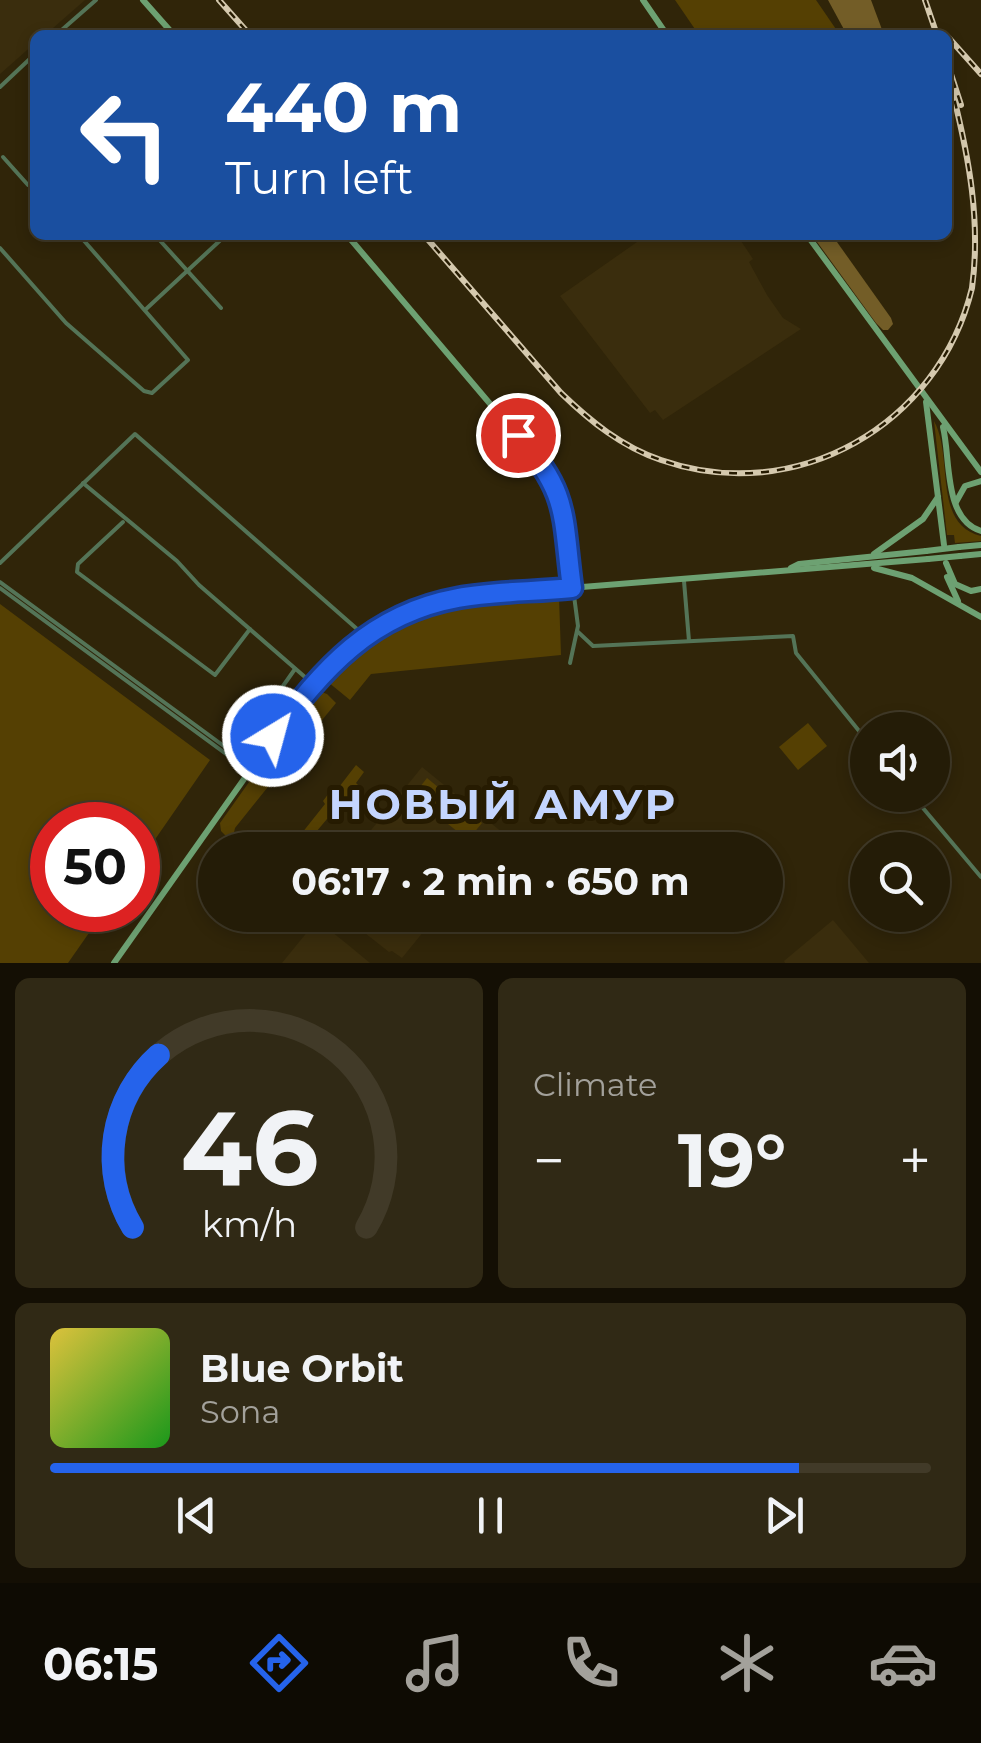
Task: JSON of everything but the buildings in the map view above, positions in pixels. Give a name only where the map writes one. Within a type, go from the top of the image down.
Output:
[{"type":"main road","points":[[143,0],[170,30]]},
{"type":"main road","points":[[643,0],[664,30]]},
{"type":"main road","points":[[351,240],[547,471],[564,512],[572,588]]},
{"type":"main road","points":[[811,240],[981,472]]},
{"type":"main road","points":[[925,397],[944,545]]},
{"type":"main road","points":[[929,420],[939,416]]},
{"type":"main road","points":[[939,416],[956,504],[964,523],[981,530]]},
{"type":"main road","points":[[956,504],[965,486],[981,481]]},
{"type":"main road","points":[[869,560],[923,519],[938,496]]},
{"type":"main road","points":[[959,552],[981,545]]},
{"type":"main road","points":[[114,963],[312,684],[340,654],[392,621],[454,598],[791,568],[798,564],[959,552],[981,554]]},
{"type":"main road","points":[[869,560],[912,578],[981,617]]},
{"type":"main road","points":[[962,606],[949,588],[947,566],[958,587],[981,590]]},
{"type":"street","points":[[62,30],[96,0]]},
{"type":"street","points":[[0,87],[30,59]]},
{"type":"street","points":[[3,157],[30,185]]},
{"type":"street","points":[[0,248],[66,323],[144,392],[152,392],[188,360],[82,240]]},
{"type":"street","points":[[160,240],[221,308]]},
{"type":"street","points":[[145,310],[221,240]]},
{"type":"street","points":[[0,562],[134,434],[365,636]]},
{"type":"street","points":[[82,483],[177,561],[312,684]]},
{"type":"street","points":[[125,520],[78,564],[77,572],[215,675],[250,630]]},
{"type":"street","points":[[684,578],[689,641]]},
{"type":"street","points":[[0,585],[234,753],[295,669]]},
{"type":"street","points":[[0,585],[248,770]]},
{"type":"street","points":[[570,663],[578,631],[572,588]]},
{"type":"street","points":[[578,631],[593,646],[793,636],[796,653],[850,720]]},
{"type":"street","points":[[926,812],[981,877]]},
{"type":"shaded area","points":[[0,0],[85,0],[51,30],[30,30],[30,47],[0,74]]},
{"type":"shaded area","points":[[675,0],[816,0],[837,30],[696,30]]},
{"type":"shaded area","points":[[828,0],[871,0],[882,30],[844,30]]},
{"type":"shaded area","points":[[640,240],[740,240],[753,259],[749,262],[767,295],[783,318],[801,329],[663,420],[655,410],[650,413],[560,296]]},
{"type":"shaded area","points":[[816,240],[836,240],[893,324],[883,330]]},
{"type":"shaded area","points":[[934,421],[940,436],[950,504],[956,518],[966,529],[981,536],[981,541],[955,543],[954,535],[947,535]]},
{"type":"shaded area","points":[[559,597],[561,655],[371,674],[350,700],[328,682],[358,648],[397,626],[455,605]]},
{"type":"shaded area","points":[[0,604],[210,760],[160,832],[160,802],[30,802],[30,932],[90,932],[68,963],[0,963]]},
{"type":"shaded area","points":[[318,691],[336,703],[283,768],[271,757],[270,750]]},
{"type":"shaded area","points":[[808,723],[827,746],[798,770],[779,747]]},
{"type":"shaded area","points":[[264,761],[280,772],[234,832],[222,832],[220,823]]},
{"type":"shaded area","points":[[356,765],[364,772],[356,783],[360,787],[332,822],[327,819],[316,832],[303,832],[332,789],[336,791]]},
{"type":"shaded area","points":[[422,767],[502,832],[370,832]]},
{"type":"shaded area","points":[[427,778],[482,823],[475,832],[458,832],[413,796]]},
{"type":"shaded area","points":[[833,920],[869,963],[785,963],[784,961]]},
{"type":"shaded area","points":[[307,932],[332,932],[370,963],[282,963]]},
{"type":"shaded area","points":[[364,932],[423,932],[402,958]]},
{"type":"railway","points":[[219,0],[246,30]]},
{"type":"railway","points":[[925,0],[935,30]]},
{"type":"railway","points":[[952,41],[981,74]]},
{"type":"railway","points":[[952,77],[961,105]]},
{"type":"railway","points":[[428,240],[561,393],[620,440],[661,460],[712,472],[762,472],[810,462],[855,443],[895,415],[928,379],[955,337],[972,288],[975,239],[968,166],[953,94]]},
{"type":"district","name":"НОВЫЙ АМУР","points":[[503,804]]},
{"type":"route","points":[[273,736],[340,654],[392,621],[454,598],[572,588],[560,498],[547,471],[518,435]]}]
